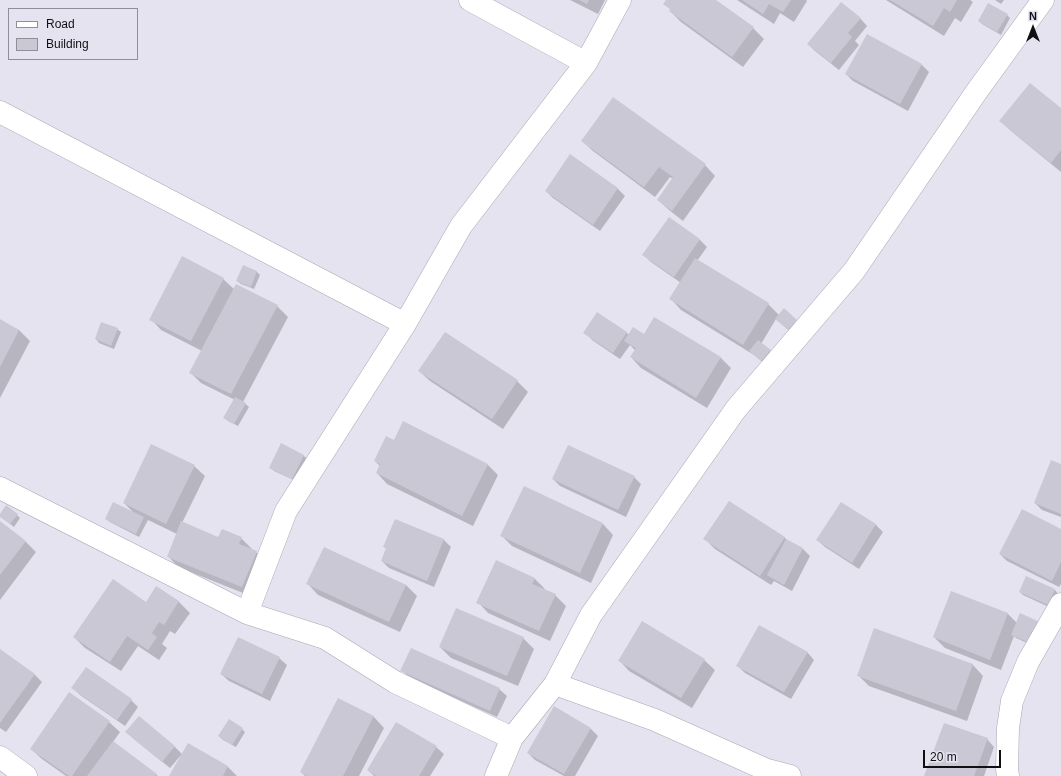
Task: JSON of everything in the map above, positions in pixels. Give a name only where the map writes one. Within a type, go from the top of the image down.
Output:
[{"type":"street","points":[[470,0],[586,63]]},
{"type":"street","points":[[247,613],[286,511],[405,324],[461,226],[586,63],[620,0]]},
{"type":"street","points":[[496,776],[512,738],[555,684],[590,616],[736,409],[854,271],[977,91],[1043,0]]},
{"type":"street","points":[[0,112],[405,324]]},
{"type":"street","points":[[0,488],[247,613],[325,638],[395,682],[512,738]]},
{"type":"street","points":[[1008,776],[1008,728],[1012,701],[1028,662],[1061,604]]},
{"type":"street","points":[[555,684],[655,720],[767,770],[790,776]]},
{"type":"street","points":[[0,757],[26,776]]},
{"type":"building","points":[[579,0],[589,0],[587,4]]},
{"type":"building","points":[[666,0],[716,0],[754,27],[732,57],[669,11],[670,9],[663,4]]},
{"type":"building","points":[[742,0],[791,0],[783,12],[769,4],[763,14]]},
{"type":"building","points":[[890,0],[957,0],[950,12],[944,8],[933,26]]},
{"type":"building","points":[[841,2],[861,18],[848,33],[852,37],[831,63],[807,44]]},
{"type":"building","points":[[988,3],[1008,14],[997,32],[978,21]]},
{"type":"building","points":[[867,34],[922,64],[900,104],[845,74]]},
{"type":"building","points":[[1030,83],[1061,108],[1061,150],[1051,163],[999,121]]},
{"type":"building","points":[[613,97],[706,164],[672,211],[657,200],[673,177],[659,167],[644,187],[581,141]]},
{"type":"building","points":[[570,154],[618,188],[593,225],[545,191]]},
{"type":"building","points":[[669,217],[700,239],[674,277],[642,255]]},
{"type":"building","points":[[182,256],[224,278],[191,341],[149,320]]},
{"type":"building","points":[[695,258],[769,303],[743,345],[669,299]]},
{"type":"building","points":[[243,265],[257,271],[251,287],[236,281]]},
{"type":"building","points":[[236,284],[278,305],[231,394],[189,373]]},
{"type":"building","points":[[784,308],[797,320],[788,330],[775,319]]},
{"type":"building","points":[[597,312],[627,332],[613,353],[583,333]]},
{"type":"building","points":[[654,317],[721,357],[696,398],[630,357],[636,348],[624,341],[633,327],[644,334]]},
{"type":"building","points":[[0,319],[19,330],[0,367]]},
{"type":"building","points":[[101,322],[118,328],[111,346],[95,339]]},
{"type":"building","points":[[445,332],[518,380],[492,419],[418,371]]},
{"type":"building","points":[[758,340],[771,350],[761,361],[749,351]]},
{"type":"building","points":[[235,397],[246,403],[234,424],[223,418]]},
{"type":"building","points":[[403,421],[488,464],[462,516],[376,473],[380,464],[374,461],[386,436],[394,440]]},
{"type":"building","points":[[281,443],[304,455],[292,479],[269,468]]},
{"type":"building","points":[[151,444],[195,465],[166,524],[123,503]]},
{"type":"building","points":[[568,445],[635,476],[618,510],[552,479]]},
{"type":"building","points":[[1051,460],[1061,464],[1061,514],[1034,503]]},
{"type":"building","points":[[524,486],[603,523],[580,573],[500,536]]},
{"type":"building","points":[[729,501],[785,537],[760,576],[703,539]]},
{"type":"building","points":[[113,502],[144,517],[136,534],[105,519]]},
{"type":"building","points":[[841,502],[876,524],[852,563],[816,540]]},
{"type":"building","points":[[6,505],[18,514],[10,524],[0,517],[0,514]]},
{"type":"building","points":[[1022,509],[1061,529],[1061,562],[1052,581],[999,554]]},
{"type":"building","points":[[395,519],[444,539],[427,581],[381,561],[386,548],[383,547]]},
{"type":"building","points":[[0,521],[26,541],[0,575]]},
{"type":"building","points":[[181,521],[218,537],[222,529],[242,537],[239,544],[257,551],[242,587],[167,557]]},
{"type":"building","points":[[786,539],[803,548],[784,585],[767,575]]},
{"type":"building","points":[[324,547],[406,585],[389,622],[306,584]]},
{"type":"building","points":[[496,560],[535,578],[532,584],[556,594],[539,631],[476,603]]},
{"type":"building","points":[[1026,576],[1055,589],[1048,605],[1019,592]]},
{"type":"building","points":[[113,579],[146,602],[156,586],[179,601],[164,625],[159,622],[152,633],[157,637],[148,650],[127,636],[110,662],[73,637]]},
{"type":"building","points":[[951,591],[1008,613],[990,660],[933,637]]},
{"type":"building","points":[[456,608],[524,637],[507,676],[439,647]]},
{"type":"building","points":[[1020,613],[1042,623],[1032,644],[1011,635]]},
{"type":"building","points":[[642,621],[705,659],[681,698],[618,661]]},
{"type":"building","points":[[759,625],[808,652],[784,692],[736,666]]},
{"type":"building","points":[[874,628],[973,664],[956,711],[857,676]]},
{"type":"building","points":[[238,637],[280,657],[262,694],[220,674]]},
{"type":"building","points":[[411,648],[500,688],[490,711],[400,671]]},
{"type":"building","points":[[0,649],[35,674],[0,723]]},
{"type":"building","points":[[86,667],[132,699],[117,720],[71,688]]},
{"type":"building","points":[[69,692],[110,721],[72,776],[69,776],[30,749]]},
{"type":"building","points":[[338,698],[374,716],[343,776],[307,776],[300,772]]},
{"type":"building","points":[[554,706],[591,728],[564,774],[527,753]]},
{"type":"building","points":[[139,716],[175,746],[162,762],[125,732]]},
{"type":"building","points":[[229,719],[243,728],[232,745],[218,736]]},
{"type":"building","points":[[396,722],[437,746],[419,776],[376,776],[367,770]]},
{"type":"building","points":[[944,723],[988,738],[974,776],[924,776]]},
{"type":"building","points":[[113,741],[157,774],[155,776],[87,776]]},
{"type":"building","points":[[188,743],[228,766],[223,776],[169,776]]}]
